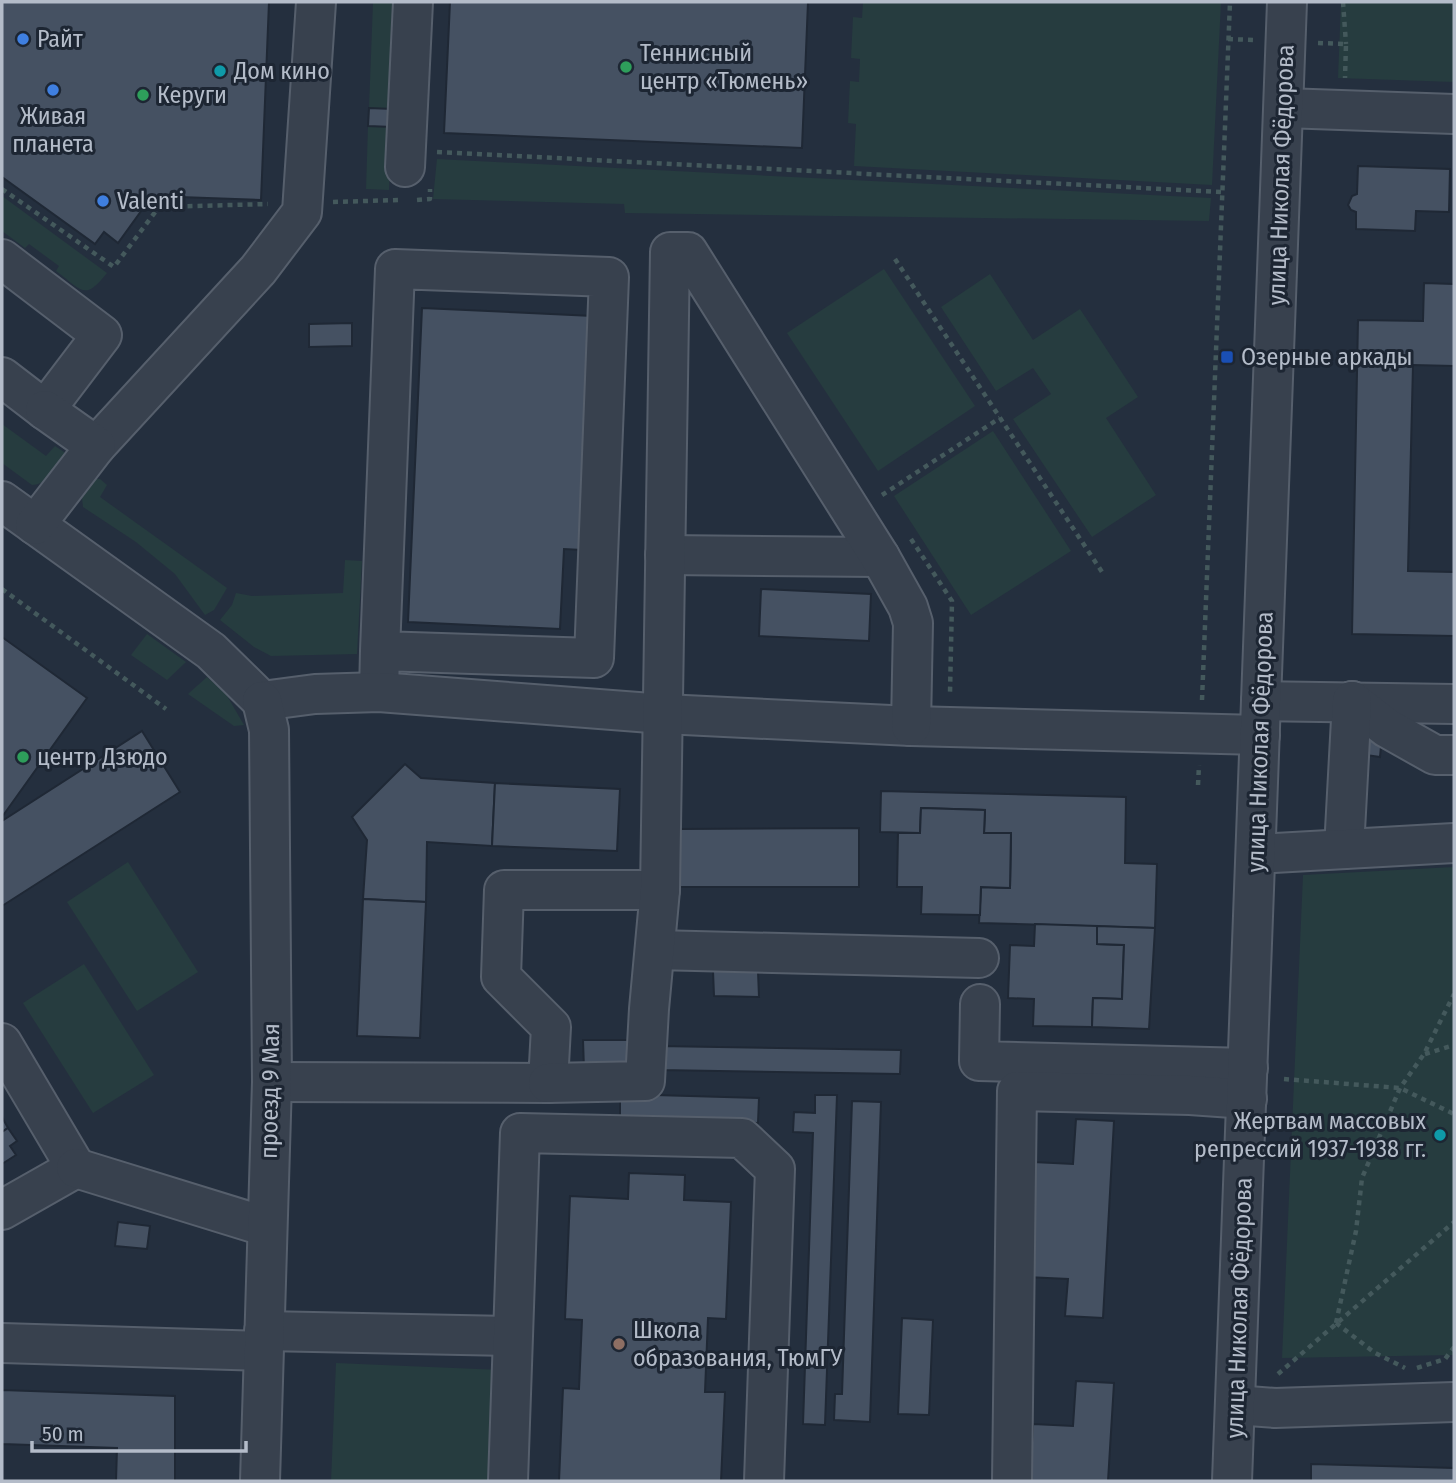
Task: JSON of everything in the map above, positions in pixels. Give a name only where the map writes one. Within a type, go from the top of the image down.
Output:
[{"type":"street","points":[[35,525],[96,446],[258,270],[302,212],[316,2]]},
{"type":"street","points":[[413,2],[423,169]]},
{"type":"street","name":"улица Николая Фёдорова","points":[[1232,1481],[1287,2]]},
{"type":"street","points":[[1284,108],[1454,114]]},
{"type":"street","points":[[272,1082],[645,1081],[660,890],[670,252],[688,252],[880,557],[908,607],[913,623],[911,726]]},
{"type":"street","points":[[2,259],[102,335],[45,410]]},
{"type":"street","points":[[379,692],[380,651],[395,269],[608,277],[594,659],[380,651]]},
{"type":"street","points":[[2,377],[96,446]]},
{"type":"street","points":[[2,501],[211,651],[262,701],[315,694],[379,692],[664,714],[911,726],[1261,718],[1352,701],[1454,704]]},
{"type":"street","points":[[665,555],[880,557]]},
{"type":"street","name":"проезд 9 Мая","points":[[260,1481],[272,1082],[269,730],[262,701]]},
{"type":"street","points":[[1352,701],[1387,729],[1435,755],[1454,755]]},
{"type":"street","points":[[1343,849],[1352,701]]},
{"type":"street","points":[[1256,855],[1454,843]]},
{"type":"street","points":[[548,1083],[551,1027],[501,977],[504,890],[660,890]]},
{"type":"street","points":[[656,950],[979,958]]},
{"type":"street","points":[[981,1004],[979,1061],[1247,1083]]},
{"type":"street","points":[[2,1043],[76,1168],[267,1227]]},
{"type":"street","points":[[1012,1481],[1017,1091],[1190,1094],[1247,1083]]},
{"type":"street","points":[[508,1481],[520,1133],[742,1138],[775,1169],[764,1481]]},
{"type":"street","points":[[2,1210],[76,1168]]},
{"type":"street","points":[[2,1343],[512,1336]]},
{"type":"street","points":[[1235,1405],[1275,1408],[1454,1402]]},
{"type":"path","points":[[1202,703],[1230,2]]},
{"type":"path","points":[[1343,2],[1346,44]]},
{"type":"path","points":[[2,189],[114,267],[159,207],[430,199],[423,169],[1222,192]]},
{"type":"path","points":[[895,259],[1102,572]]},
{"type":"path","points":[[882,495],[1000,418]]},
{"type":"path","points":[[2,589],[166,709]]},
{"type":"path","points":[[1336,1323],[1356,1231],[1362,1178],[1400,1088],[1424,1054],[1454,994]]},
{"type":"path","points":[[1424,1054],[1454,1045]]},
{"type":"path","points":[[1284,1079],[1400,1088],[1454,1114]]},
{"type":"path","points":[[1275,1377],[1454,1222]]},
{"type":"path","points":[[1336,1323],[1375,1353],[1402,1368],[1420,1368],[1445,1359],[1454,1348]]},
{"type":"green space","points":[[373,2],[401,2],[393,109],[369,108]]},
{"type":"green space","points":[[863,2],[1221,2],[1212,185],[854,166],[856,124],[848,123],[850,81],[859,82],[860,59],[851,58],[853,17],[862,18]]},
{"type":"green space","points":[[1341,2],[1454,2],[1454,82],[1338,78]]},
{"type":"green space","points":[[368,126],[392,127],[389,190],[366,189]]},
{"type":"green space","points":[[437,159],[1211,198],[1209,221],[625,213],[624,204],[433,199]]},
{"type":"green space","points":[[2,196],[107,273],[93,288],[77,288],[56,271],[59,266],[29,244],[25,248],[2,231]]},
{"type":"green space","points":[[884,269],[975,406],[878,471],[787,333]]},
{"type":"green space","points":[[990,274],[1033,340],[1080,309],[1138,397],[1106,418],[1156,495],[1092,537],[1013,419],[1051,394],[1033,368],[996,391],[941,307]]},
{"type":"green space","points":[[2,424],[46,456],[55,446],[64,452],[64,456],[47,479],[32,485],[2,463]]},
{"type":"green space","points":[[993,431],[1071,551],[971,615],[894,496]]},
{"type":"green space","points":[[96,479],[107,485],[100,497],[227,588],[214,610],[205,615],[175,574],[136,542],[83,507],[82,498]]},
{"type":"green space","points":[[345,560],[362,561],[357,654],[271,656],[254,647],[220,620],[232,605],[236,593],[252,596],[343,593]]},
{"type":"green space","points":[[147,634],[186,662],[167,680],[131,655]]},
{"type":"green space","points":[[207,677],[226,694],[244,725],[234,726],[188,694]]},
{"type":"green space","points":[[128,862],[198,972],[137,1011],[67,902]]},
{"type":"green space","points":[[1454,867],[1454,1355],[1282,1358],[1303,875]]},
{"type":"green space","points":[[84,964],[154,1075],[93,1113],[23,1003]]},
{"type":"green space","points":[[336,1363],[501,1370],[496,1481],[331,1481]]},
{"type":"building","points":[[2,2],[269,2],[261,200],[152,196],[118,243],[104,232],[95,244],[2,177]]},
{"type":"building","name":"Теннисный центр «Тюмень»","points":[[450,2],[808,2],[802,148],[444,133]]},
{"type":"building","points":[[369,108],[393,109],[392,127],[368,126]]},
{"type":"building","points":[[1358,166],[1450,169],[1449,212],[1416,211],[1415,231],[1356,229],[1356,212],[1348,205],[1352,196],[1357,194]]},
{"type":"building","points":[[1424,283],[1454,284],[1454,366],[1413,365],[1408,571],[1454,572],[1454,636],[1352,634],[1358,320],[1423,321]]},
{"type":"building","points":[[422,308],[593,316],[582,550],[564,549],[560,629],[408,622]]},
{"type":"building","points":[[352,323],[352,346],[309,347],[309,324]]},
{"type":"building","points":[[761,589],[871,594],[869,641],[759,636]]},
{"type":"building","name":"центр Дзюдо","points":[[2,637],[87,698],[2,817]]},
{"type":"building","points":[[142,731],[180,792],[2,906],[2,821]]},
{"type":"building","points":[[1368,733],[1382,735],[1380,757],[1366,755]]},
{"type":"building","points":[[405,764],[421,778],[495,783],[492,846],[427,842],[426,902],[363,899],[367,840],[352,817]]},
{"type":"building","points":[[495,783],[620,789],[617,851],[492,846]]},
{"type":"building","points":[[881,791],[1126,797],[1125,863],[1157,864],[1155,928],[979,923],[981,887],[1010,888],[1011,833],[984,833],[985,810],[921,808],[920,833],[880,832]]},
{"type":"building","points":[[921,808],[985,810],[984,833],[1011,833],[1010,888],[981,887],[980,915],[921,914],[922,887],[897,887],[898,833],[920,833]]},
{"type":"building","points":[[859,828],[859,887],[679,887],[679,829]]},
{"type":"building","points":[[363,899],[426,902],[420,1038],[357,1036]]},
{"type":"building","points":[[1035,924],[1097,926],[1097,944],[1124,945],[1122,999],[1093,998],[1092,1027],[1033,1026],[1034,999],[1008,998],[1010,945],[1034,946]]},
{"type":"building","points":[[1097,926],[1155,928],[1149,1029],[1092,1027],[1093,998],[1122,999],[1124,945],[1097,944]]},
{"type":"building","points":[[713,971],[758,971],[759,997],[714,996]]},
{"type":"building","points":[[583,1040],[628,1040],[628,1070],[584,1070]]},
{"type":"building","points":[[658,1046],[901,1050],[900,1074],[658,1070]]},
{"type":"building","points":[[620,1094],[759,1098],[758,1123],[620,1119]]},
{"type":"building","points":[[815,1095],[837,1095],[825,1425],[803,1424],[813,1133],[793,1132],[794,1112],[815,1113]]},
{"type":"building","points":[[852,1101],[881,1102],[870,1422],[834,1420],[835,1394],[842,1394]]},
{"type":"building","points":[[2,1117],[8,1128],[2,1132]]},
{"type":"building","points":[[1076,1119],[1114,1121],[1103,1318],[1065,1316],[1068,1279],[1026,1277],[1033,1162],[1073,1164]]},
{"type":"building","points":[[8,1128],[17,1141],[10,1146],[16,1155],[2,1164],[2,1132]]},
{"type":"building","points":[[629,1173],[685,1175],[684,1200],[731,1202],[726,1319],[708,1318],[705,1392],[725,1392],[721,1481],[559,1481],[563,1388],[579,1389],[582,1320],[565,1319],[570,1196],[628,1199]]},
{"type":"building","points":[[118,1222],[150,1226],[147,1249],[115,1246]]},
{"type":"building","points":[[902,1318],[933,1320],[929,1415],[898,1414]]},
{"type":"building","points":[[1076,1381],[1114,1383],[1108,1481],[1030,1481],[1033,1424],[1073,1426]]},
{"type":"building","points":[[2,1390],[175,1396],[175,1481],[116,1481],[117,1448],[2,1444]]},
{"type":"building","points":[[1311,1464],[1454,1468],[1454,1481],[1311,1481]]},
{"type":"place","name":"Райт","points":[[23,39]]},
{"type":"place","name":"Теннисный центр «Тюмень»","points":[[626,67]]},
{"type":"place","name":"Дом кино","points":[[220,71]]},
{"type":"place","name":"Живая планета","points":[[53,90]]},
{"type":"place","name":"Керуги","points":[[143,95]]},
{"type":"place","name":"Valenti","points":[[103,201]]},
{"type":"place","name":"Озерные аркады","points":[[1227,357]]},
{"type":"place","name":"центр Дзюдо","points":[[23,757]]},
{"type":"place","name":"Жертвам массовых репрессий 1937-1938 гг.","points":[[1440,1135]]},
{"type":"place","name":"Школа образования, ТюмГУ","points":[[619,1344]]}]
